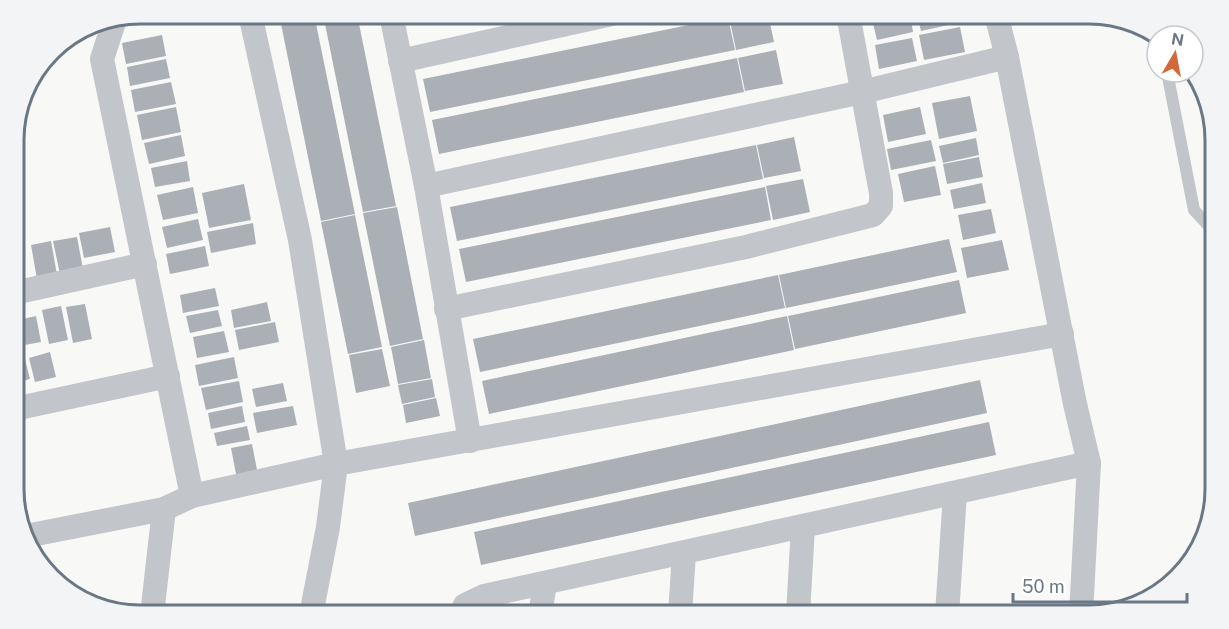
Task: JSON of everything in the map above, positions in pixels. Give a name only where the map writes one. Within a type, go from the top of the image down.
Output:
[{"type":"street","points":[[252,24],[300,240],[336,464],[328,527],[313,605]]},
{"type":"street","points":[[393,24],[426,186],[470,441]]},
{"type":"street","points":[[400,62],[568,24]]},
{"type":"street","points":[[446,309],[746,247],[873,215],[880,206],[881,193],[850,24]]},
{"type":"street","points":[[999,24],[1075,404],[1089,463],[1082,605]]},
{"type":"street","points":[[112,28],[102,59],[192,496]]},
{"type":"street","points":[[426,186],[862,92],[1007,57]]},
{"type":"street","points":[[24,291],[145,264]]},
{"type":"street","points":[[34,535],[164,510],[192,496],[336,464],[1062,334]]},
{"type":"street","points":[[24,407],[168,376]]},
{"type":"street","points":[[465,605],[484,596],[1089,463]]},
{"type":"street","points":[[948,605],[955,493]]},
{"type":"street","points":[[153,605],[164,510]]},
{"type":"street","points":[[799,605],[803,526]]},
{"type":"street","points":[[681,605],[684,553]]},
{"type":"street","points":[[542,605],[545,583]]},
{"type":"lane","points":[[1169,84],[1194,210],[1205,222]]},
{"type":"building","points":[[281,24],[316,24],[355,214],[321,221]]},
{"type":"building","points":[[325,24],[359,24],[396,206],[363,212]]},
{"type":"building","points":[[694,24],[729,24],[735,50],[430,112],[423,79]]},
{"type":"building","points":[[731,24],[770,24],[774,42],[736,50]]},
{"type":"building","points":[[873,24],[912,24],[913,32],[877,40]]},
{"type":"building","points":[[919,24],[953,24],[921,31]]},
{"type":"building","points":[[960,27],[965,52],[924,60],[919,35]]},
{"type":"building","points":[[162,35],[166,56],[126,64],[122,43]]},
{"type":"building","points":[[912,38],[917,61],[879,69],[875,45]]},
{"type":"building","points":[[776,50],[783,84],[745,91],[738,58]]},
{"type":"building","points":[[737,58],[744,92],[439,154],[432,120]]},
{"type":"building","points":[[166,59],[170,78],[130,86],[127,67]]},
{"type":"building","points":[[171,82],[176,104],[135,112],[131,90]]},
{"type":"building","points":[[970,96],[977,131],[939,139],[932,103]]},
{"type":"building","points":[[176,107],[181,132],[142,140],[137,115]]},
{"type":"building","points":[[920,107],[926,134],[888,142],[883,115]]},
{"type":"building","points":[[181,135],[185,156],[149,164],[144,143]]},
{"type":"building","points":[[794,137],[801,171],[764,178],[757,145]]},
{"type":"building","points":[[976,138],[979,155],[943,163],[939,146]]},
{"type":"building","points":[[931,140],[936,161],[891,170],[887,149]]},
{"type":"building","points":[[756,145],[763,179],[457,241],[450,207]]},
{"type":"building","points":[[979,157],[983,177],[947,184],[943,164]]},
{"type":"building","points":[[187,161],[190,181],[155,187],[151,168]]},
{"type":"building","points":[[935,166],[941,195],[904,202],[898,174]]},
{"type":"building","points":[[803,179],[810,212],[773,220],[766,186]]},
{"type":"building","points":[[982,183],[986,203],[954,209],[950,190]]},
{"type":"building","points":[[244,184],[251,220],[209,228],[202,193]]},
{"type":"building","points":[[193,187],[198,213],[163,220],[157,195]]},
{"type":"building","points":[[765,187],[771,220],[466,282],[459,249]]},
{"type":"building","points":[[397,207],[423,339],[390,346],[363,213]]},
{"type":"building","points":[[991,209],[996,233],[963,240],[958,215]]},
{"type":"building","points":[[355,215],[382,347],[348,354],[321,222]]},
{"type":"building","points":[[198,219],[203,240],[167,248],[162,227]]},
{"type":"building","points":[[253,223],[256,244],[211,253],[207,232]]},
{"type":"building","points":[[110,227],[115,252],[84,258],[79,233]]},
{"type":"building","points":[[77,237],[83,269],[60,274],[53,241]]},
{"type":"building","points":[[949,239],[957,272],[786,308],[779,275]]},
{"type":"building","points":[[1002,240],[1009,270],[967,278],[961,248]]},
{"type":"building","points":[[51,241],[57,275],[37,279],[31,245]]},
{"type":"building","points":[[205,246],[209,266],[170,274],[166,254]]},
{"type":"building","points":[[778,275],[785,308],[480,372],[473,339]]},
{"type":"building","points":[[959,280],[966,313],[795,349],[788,316]]},
{"type":"building","points":[[215,288],[219,306],[183,313],[180,295]]},
{"type":"building","points":[[267,302],[271,321],[234,328],[231,310]]},
{"type":"building","points":[[85,304],[92,339],[73,343],[66,307]]},
{"type":"building","points":[[61,306],[68,340],[49,344],[42,310]]},
{"type":"building","points":[[218,310],[222,326],[190,333],[186,316]]},
{"type":"building","points":[[36,316],[41,342],[24,345],[24,319]]},
{"type":"building","points":[[787,316],[794,350],[489,414],[482,381]]},
{"type":"building","points":[[275,322],[279,342],[239,350],[235,330]]},
{"type":"building","points":[[224,331],[229,352],[197,358],[193,337]]},
{"type":"building","points":[[424,340],[431,378],[398,384],[391,347]]},
{"type":"building","points":[[382,349],[390,386],[356,393],[349,355]]},
{"type":"building","points":[[50,352],[56,377],[35,382],[29,358]]},
{"type":"building","points":[[234,357],[238,378],[199,386],[195,365]]},
{"type":"building","points":[[24,359],[30,379],[24,381]]},
{"type":"building","points":[[432,379],[435,397],[402,404],[398,385]]},
{"type":"building","points":[[980,380],[987,413],[415,536],[408,503]]},
{"type":"building","points":[[239,381],[243,402],[206,410],[201,388]]},
{"type":"building","points":[[283,383],[287,401],[256,407],[252,389]]},
{"type":"building","points":[[436,398],[440,416],[406,423],[403,405]]},
{"type":"building","points":[[242,406],[245,422],[211,429],[208,413]]},
{"type":"building","points":[[293,406],[297,425],[257,433],[253,413]]},
{"type":"building","points":[[989,422],[996,455],[481,565],[474,532]]},
{"type":"building","points":[[247,426],[250,440],[217,446],[214,433]]},
{"type":"building","points":[[252,444],[258,475],[237,479],[231,448]]}]
